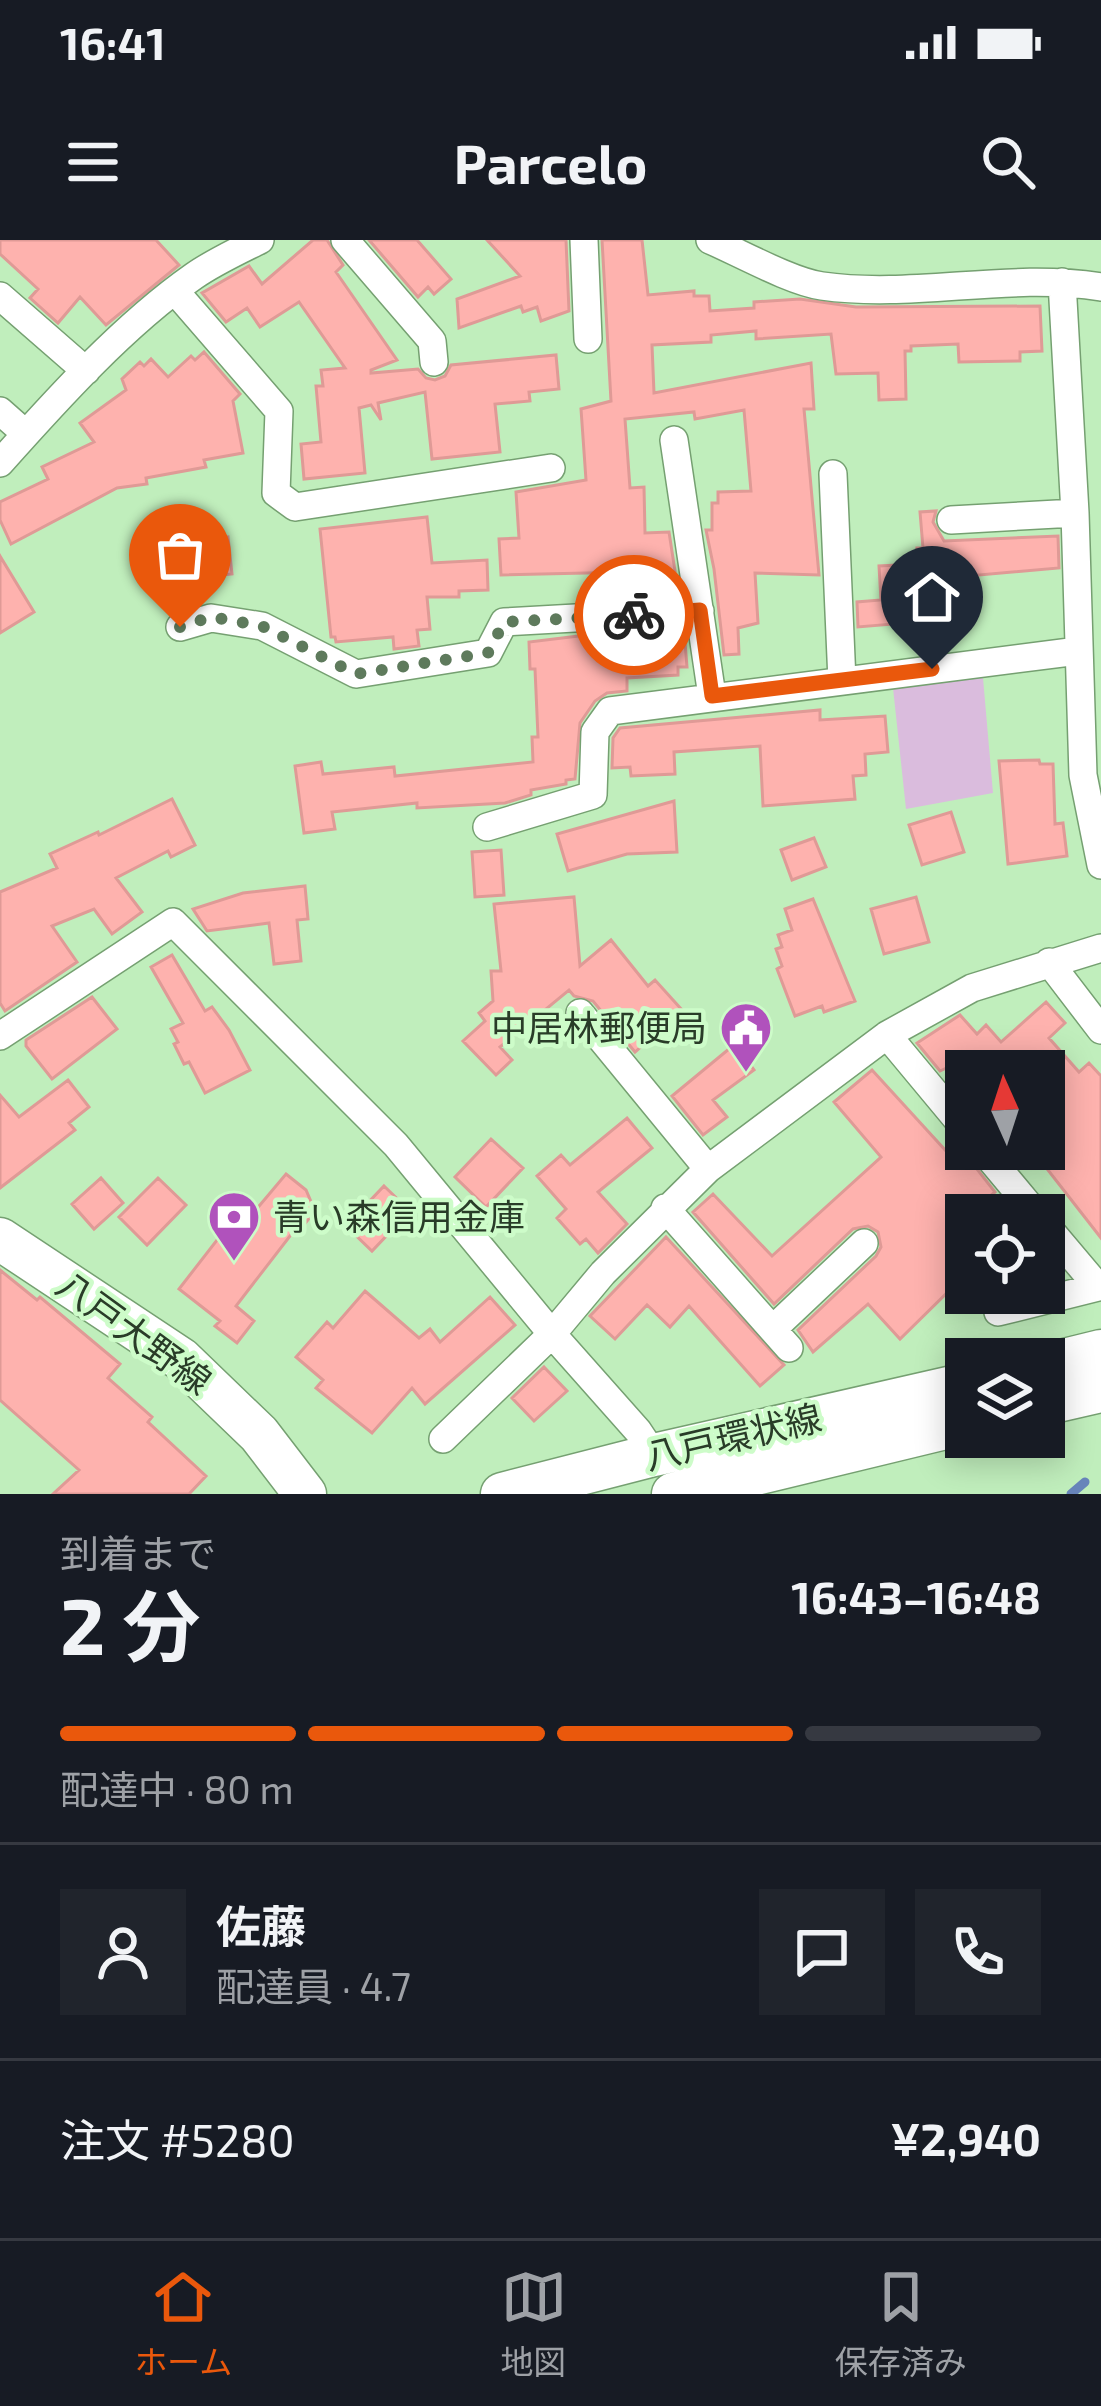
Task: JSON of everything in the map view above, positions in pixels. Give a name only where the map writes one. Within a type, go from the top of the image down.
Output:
[{"type":"main road","name":"八戸大野線","points":[[0,1239],[182,1358],[259,1434],[304,1494]]},
{"type":"main road","points":[[1065,1360],[1101,1351]]},
{"type":"main road","name":"八戸環状線","points":[[502,1494],[945,1389]]},
{"type":"main road","points":[[1065,1399],[1101,1390]]},
{"type":"main road","name":"八戸環状線","points":[[673,1494],[945,1428]]},
{"type":"street","points":[[0,463],[86,371],[175,291],[197,273],[260,240]]},
{"type":"street","points":[[346,240],[431,340],[434,362]]},
{"type":"street","points":[[584,240],[588,339]]},
{"type":"street","points":[[710,240],[818,286],[1062,283],[1101,287]]},
{"type":"street","points":[[1062,283],[1101,865]]},
{"type":"street","points":[[175,291],[279,411],[276,493],[295,507],[551,468]]},
{"type":"street","points":[[0,296],[86,371]]},
{"type":"street","points":[[0,411],[26,434]]},
{"type":"street","points":[[674,440],[712,696]]},
{"type":"street","points":[[833,474],[842,681]]},
{"type":"street","points":[[951,520],[1075,513]]},
{"type":"street","points":[[180,627],[211,617],[262,626],[356,674],[488,653],[504,622],[700,610]]},
{"type":"street","points":[[487,827],[593,795],[595,732],[610,711],[842,681],[1085,632]]},
{"type":"street","points":[[0,1036],[173,922],[396,1144],[654,1455]]},
{"type":"street","points":[[443,1439],[552,1334],[665,1208],[708,1169],[887,1036],[971,988],[1101,948]]},
{"type":"street","points":[[1049,962],[1101,1030]]},
{"type":"street","points":[[580,1013],[708,1169]]},
{"type":"street","points":[[887,1036],[945,1105]]},
{"type":"street","points":[[1000,1170],[1020,1194]]},
{"type":"street","points":[[665,1208],[781,1338],[863,1243]]},
{"type":"street","points":[[1065,1248],[1098,1287],[1065,1295]]},
{"type":"shaded area","points":[[983,678],[993,793],[906,809],[893,688]]},
{"type":"building","points":[[0,240],[156,240],[179,265],[106,325],[80,297],[58,323],[30,298],[38,289],[0,254]]},
{"type":"building","points":[[313,240],[327,240],[343,265],[336,272],[397,360],[371,373],[418,369],[435,380],[445,376],[451,365],[556,355],[559,389],[529,392],[530,401],[495,404],[500,452],[432,459],[425,392],[378,403],[381,420],[371,405],[359,408],[365,473],[304,479],[301,444],[321,442],[316,386],[323,386],[321,370],[345,368],[299,302],[260,327],[247,308],[226,322],[202,293],[249,266],[262,284]]},
{"type":"building","points":[[369,240],[417,240],[451,279],[434,294],[428,287],[418,297]]},
{"type":"building","points":[[487,240],[566,240],[569,311],[541,321],[537,307],[523,312],[521,306],[459,328],[457,299],[520,276]]},
{"type":"building","points":[[602,240],[642,240],[648,295],[694,291],[694,296],[709,296],[710,311],[800,299],[856,307],[1040,306],[1042,351],[1020,352],[1020,361],[959,362],[958,344],[911,346],[911,351],[905,351],[906,399],[879,400],[878,373],[836,374],[831,334],[756,339],[756,331],[711,335],[711,342],[652,345],[654,393],[811,363],[814,409],[804,409],[819,575],[755,573],[758,623],[738,628],[739,654],[724,655],[706,530],[712,530],[712,503],[718,503],[718,492],[751,491],[744,410],[695,419],[694,412],[625,419],[630,488],[644,487],[645,533],[669,532],[675,571],[501,575],[499,539],[519,538],[516,492],[586,480],[581,409],[611,401]]},
{"type":"building","points":[[204,352],[240,394],[233,401],[243,453],[204,460],[206,467],[146,478],[147,484],[117,488],[11,544],[0,520],[0,502],[48,479],[42,467],[94,442],[80,423],[126,390],[122,379],[140,362],[144,366],[151,359],[168,377],[191,356],[195,360]]},
{"type":"building","points":[[936,511],[933,522],[944,541],[1058,536],[1059,568],[956,577],[946,582],[947,590],[929,591],[930,609],[905,611],[906,623],[858,627],[857,602],[881,600],[879,566],[918,564],[917,548],[923,548],[920,512]]},
{"type":"building","points":[[427,517],[432,563],[487,560],[488,590],[459,591],[459,597],[427,597],[430,629],[417,630],[419,646],[394,649],[393,637],[336,642],[331,637],[320,529]]},
{"type":"building","points":[[228,537],[232,574],[175,580],[170,544]]},
{"type":"building","points":[[0,556],[34,612],[0,633]]},
{"type":"building","points":[[684,630],[687,667],[678,667],[678,675],[627,678],[627,691],[607,693],[595,701],[580,723],[575,779],[566,784],[531,790],[531,795],[505,803],[417,808],[417,803],[332,812],[335,829],[304,833],[295,766],[321,762],[323,774],[394,767],[395,776],[533,762],[532,737],[538,737],[529,642],[587,635],[587,639],[664,636],[664,631]]},
{"type":"building","points":[[820,710],[820,720],[885,716],[888,752],[865,754],[866,775],[853,776],[855,799],[763,806],[760,746],[674,752],[675,774],[631,776],[630,767],[612,768],[613,738],[620,728]]},
{"type":"building","points":[[999,761],[1053,764],[1055,824],[1063,823],[1067,856],[1008,864]]},
{"type":"building","points":[[172,799],[195,845],[171,857],[168,851],[116,878],[142,912],[112,934],[94,909],[52,926],[77,962],[5,1011],[0,1003],[0,892],[57,868],[50,854]]},
{"type":"building","points":[[674,801],[677,852],[627,854],[568,871],[557,834]]},
{"type":"building","points":[[951,812],[964,852],[922,865],[909,825]]},
{"type":"building","points":[[814,838],[826,867],[792,880],[781,850]]},
{"type":"building","points":[[501,850],[504,895],[475,897],[472,852]]},
{"type":"building","points":[[305,886],[308,919],[297,920],[301,961],[274,964],[269,923],[207,931],[193,909],[243,893]]},
{"type":"building","points":[[574,897],[580,966],[611,940],[648,986],[655,980],[682,1010],[635,1052],[593,1001],[569,990],[500,1047],[512,1060],[496,1075],[463,1041],[485,1021],[479,1013],[493,1001],[491,971],[501,971],[494,904]]},
{"type":"building","points":[[916,897],[929,942],[884,954],[871,909]]},
{"type":"building","points":[[813,899],[855,1001],[795,1016],[777,969],[782,966],[776,949],[782,947],[778,935],[792,930],[785,909]]},
{"type":"building","points":[[172,955],[205,1011],[212,1007],[229,1030],[250,1070],[205,1093],[174,1044],[178,1042],[171,1029],[183,1023],[151,967]]},
{"type":"building","points":[[92,997],[117,1029],[52,1079],[26,1040]]},
{"type":"building","points":[[1046,1002],[1065,1023],[1049,1038],[1060,1050],[945,1050],[945,1069],[940,1071],[917,1043],[960,1015],[977,1034],[986,1025],[1001,1042]]},
{"type":"building","points":[[735,1044],[754,1070],[713,1100],[727,1117],[703,1135],[672,1096]]},
{"type":"building","points":[[1065,1056],[1079,1072],[1089,1063],[1101,1076],[1101,1238],[1048,1170],[1065,1170]]},
{"type":"building","points":[[872,1070],[945,1150],[945,1170],[978,1170],[995,1192],[945,1194],[945,1295],[900,1339],[868,1304],[813,1352],[798,1330],[876,1256],[881,1247],[878,1232],[868,1226],[853,1229],[774,1304],[693,1212],[713,1194],[772,1256],[881,1157],[834,1102]]},
{"type":"building","points":[[68,1080],[89,1107],[69,1123],[75,1130],[0,1188],[0,1095],[19,1117]]},
{"type":"building","points":[[627,1118],[652,1148],[598,1192],[627,1224],[598,1253],[586,1239],[580,1244],[557,1218],[566,1209],[537,1176],[561,1155],[570,1165]]},
{"type":"building","points":[[491,1139],[523,1168],[486,1207],[455,1177]]},
{"type":"building","name":"青い森信用金庫","points":[[286,1174],[306,1190],[315,1211],[303,1226],[300,1223],[236,1306],[254,1321],[237,1343],[215,1326],[220,1321],[179,1289],[245,1204],[255,1211]]},
{"type":"building","points":[[101,1178],[123,1203],[94,1229],[72,1204]]},
{"type":"building","points":[[158,1178],[186,1205],[147,1245],[119,1217]]},
{"type":"building","points":[[384,1186],[410,1211],[372,1251],[346,1226]]},
{"type":"building","points":[[666,1237],[784,1365],[760,1386],[689,1306],[670,1327],[647,1305],[615,1339],[590,1316]]},
{"type":"building","points":[[0,1270],[120,1364],[108,1378],[206,1476],[189,1494],[53,1494],[79,1470],[0,1400]]},
{"type":"building","points":[[365,1291],[419,1338],[430,1329],[440,1342],[490,1297],[515,1325],[425,1404],[412,1388],[372,1433],[316,1388],[323,1380],[296,1357],[327,1322],[333,1328]]},
{"type":"building","points":[[544,1367],[567,1391],[534,1421],[512,1398]]},
{"type":"waterway","points":[[1071,1494],[1085,1482]]},
{"type":"way so far","points":[[180,627],[211,617],[262,626],[356,674],[488,653],[504,622],[634,615]]},
{"type":"place","name":"中居林郵便局","points":[[746,1074]]},
{"type":"place","name":"青い森信用金庫","points":[[234,1263]]},
{"type":"route","points":[[634,615],[700,610],[712,696],[932,669]]}]
